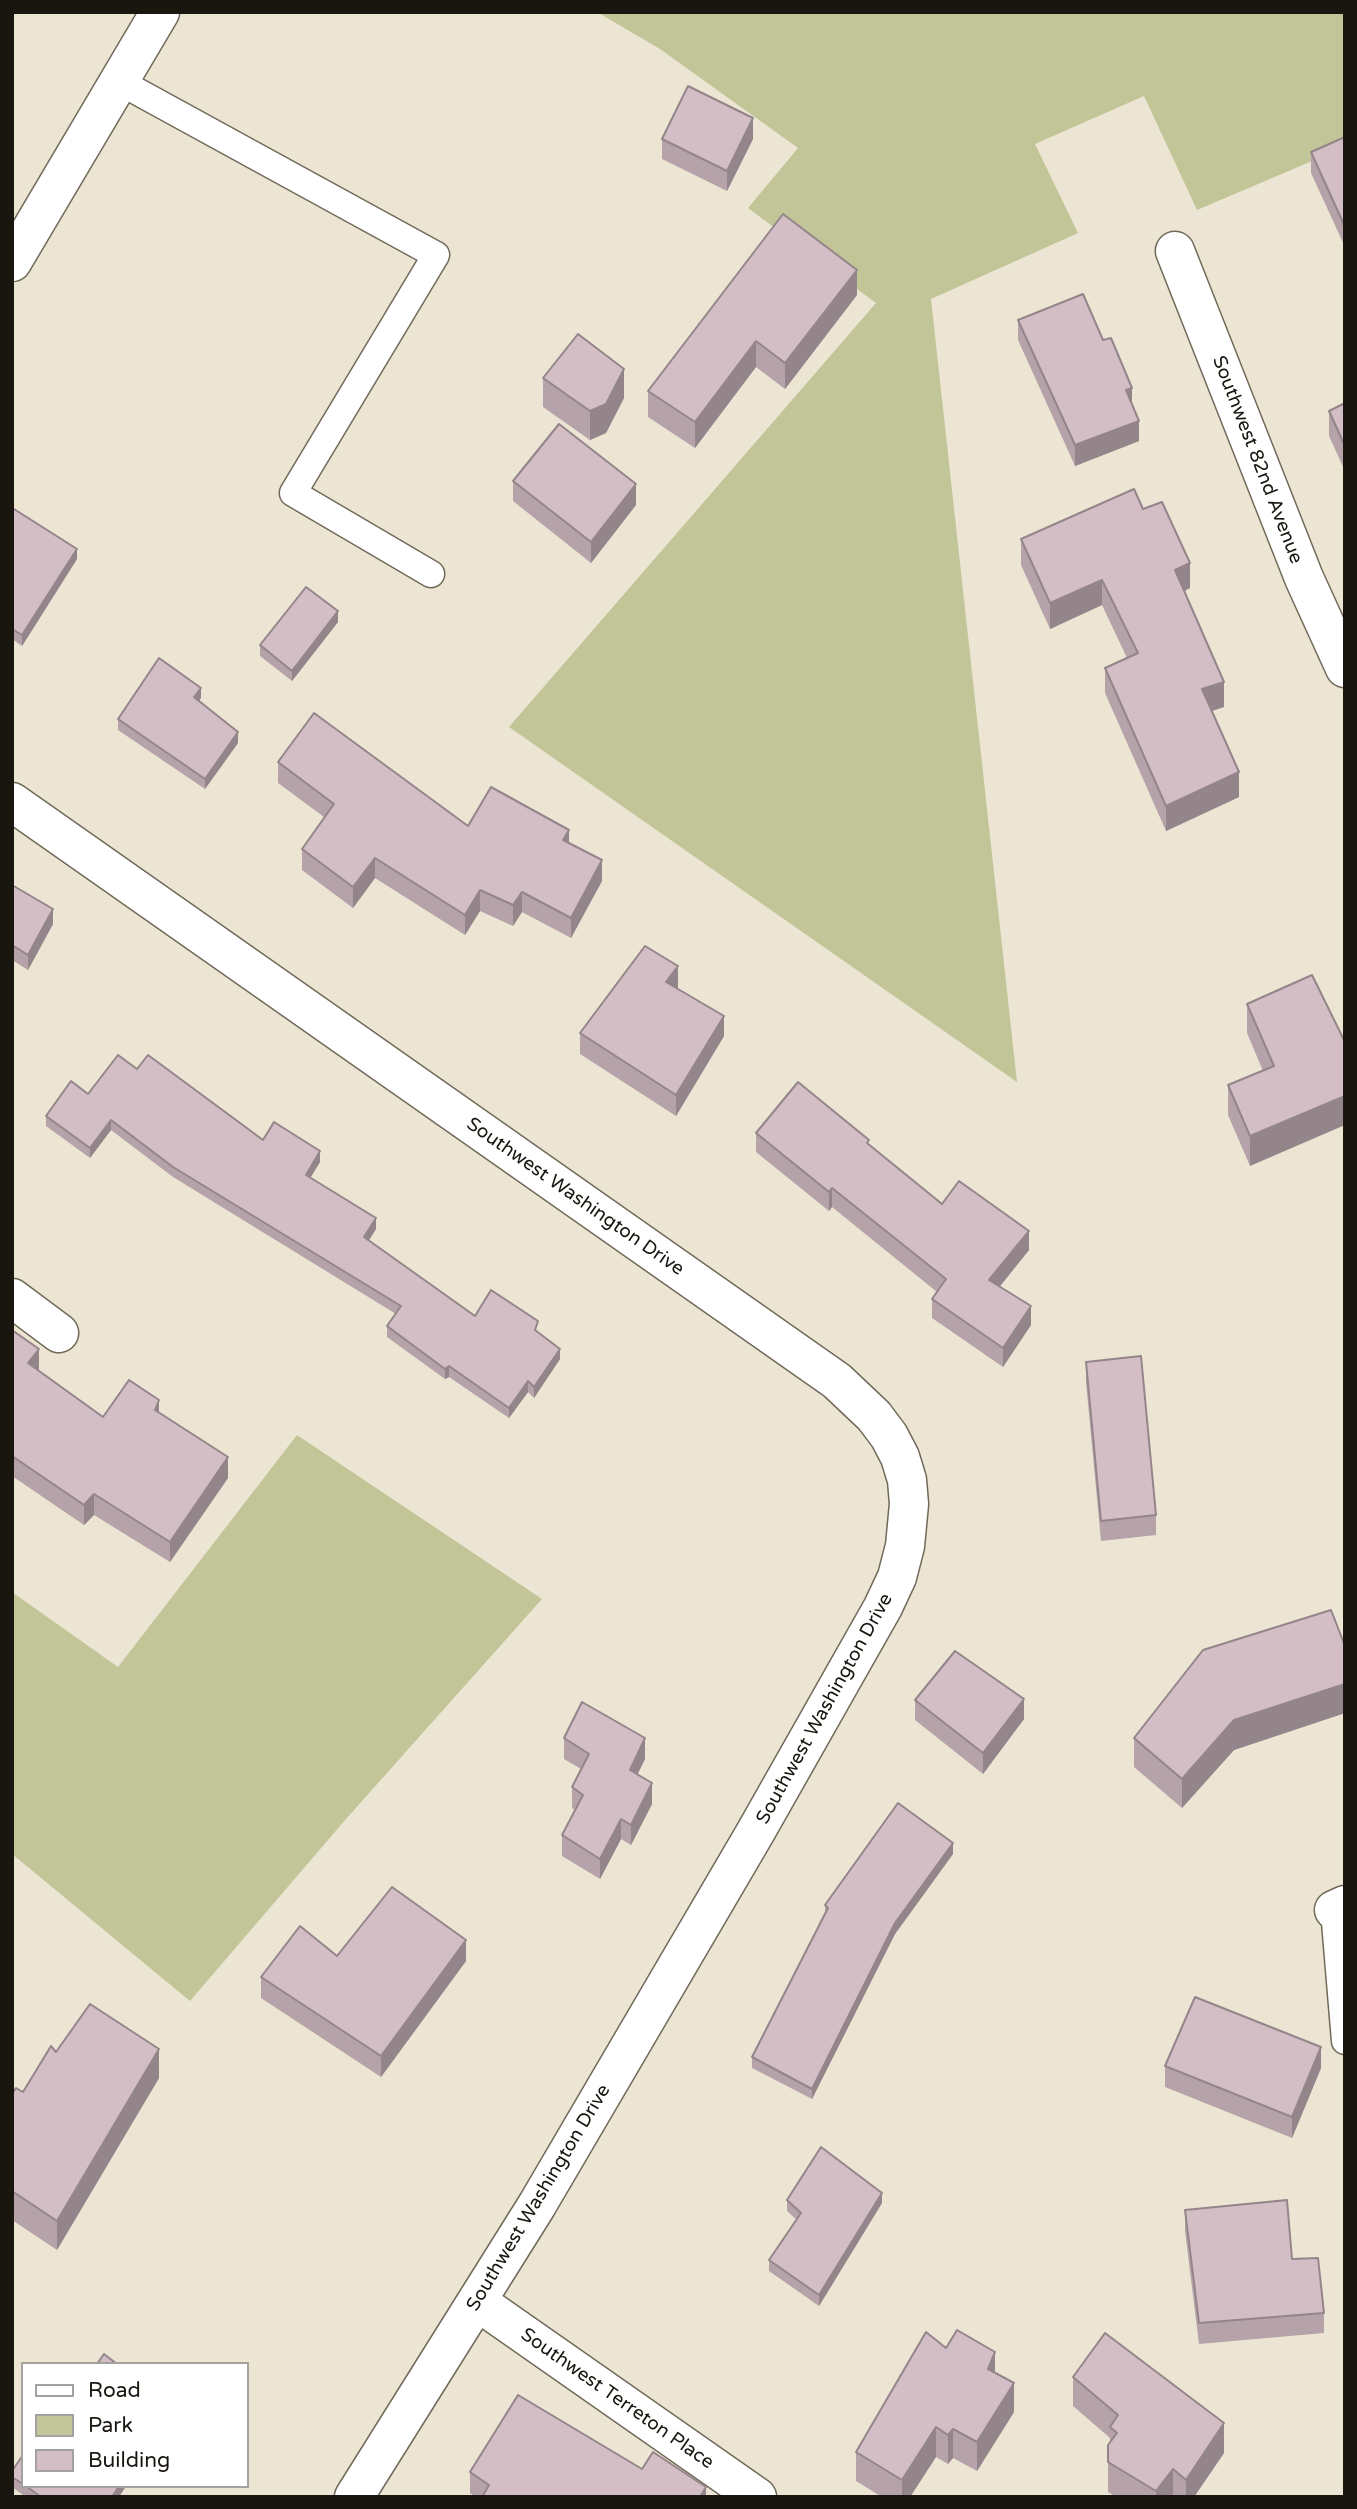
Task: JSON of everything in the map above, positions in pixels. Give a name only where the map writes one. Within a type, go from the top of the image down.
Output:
[{"type":"street","points":[[12,262],[160,12]]},
{"type":"street","name":"Southwest 82nd Avenue","points":[[1175,251],[1304,578],[1345,668]]},
{"type":"street","name":"Southwest Washington Drive","points":[[12,802],[837,1381],[874,1416],[889,1436],[900,1457],[907,1480],[909,1503],[905,1546],[897,1577],[883,1607],[748,1845],[478,2302],[354,2497]]},
{"type":"street","points":[[12,1298],[59,1333]]},
{"type":"street","name":"Southwest Terreton Place","points":[[478,2302],[757,2497]]},
{"type":"lane","points":[[120,82],[436,254],[293,493],[431,574]]},
{"type":"lane","points":[[1339,1907],[1345,2041]]},
{"type":"green space","points":[[597,12],[1345,12],[1345,147],[1197,210],[1144,96],[1035,144],[1078,233],[931,299],[1017,1082],[509,727],[876,303],[748,208],[798,148],[660,49]]},
{"type":"green space","points":[[297,1435],[542,1599],[346,1819],[190,2001],[12,1854],[12,1592],[118,1667]]},
{"type":"building","points":[[688,86],[753,118],[727,171],[662,139]]},
{"type":"building","points":[[1345,137],[1345,227],[1311,152]]},
{"type":"building","points":[[783,214],[857,270],[785,363],[756,341],[695,422],[648,391]]},
{"type":"building","points":[[1083,294],[1103,340],[1111,338],[1132,388],[1126,390],[1139,421],[1075,445],[1018,320]]},
{"type":"building","points":[[578,334],[624,369],[606,404],[590,411],[543,378]]},
{"type":"building","points":[[1345,403],[1345,446],[1329,411]]},
{"type":"building","points":[[559,424],[636,484],[591,542],[513,481]]},
{"type":"building","points":[[1134,489],[1143,509],[1162,502],[1190,563],[1175,570],[1224,682],[1202,689],[1239,772],[1166,806],[1105,668],[1138,653],[1102,580],[1050,603],[1021,539]]},
{"type":"building","points":[[14,509],[77,549],[22,635],[12,629]]},
{"type":"building","points":[[306,587],[338,611],[292,671],[260,645]]},
{"type":"building","points":[[159,658],[201,688],[194,697],[238,732],[205,779],[118,719]]},
{"type":"building","points":[[314,713],[468,826],[491,787],[569,830],[563,840],[602,860],[571,918],[522,892],[513,905],[480,890],[465,915],[375,858],[353,887],[302,849],[334,804],[278,762]]},
{"type":"building","points":[[12,885],[53,909],[28,955],[12,945]]},
{"type":"building","points":[[645,946],[678,966],[666,982],[724,1016],[676,1095],[580,1033]]},
{"type":"building","points":[[1312,975],[1345,1040],[1345,1096],[1250,1136],[1228,1085],[1274,1066],[1247,1004]]},
{"type":"building","points":[[118,1055],[137,1069],[148,1055],[263,1140],[274,1122],[320,1151],[306,1175],[376,1218],[364,1237],[475,1316],[491,1290],[538,1321],[535,1330],[560,1349],[534,1387],[528,1381],[509,1408],[449,1366],[445,1369],[387,1326],[401,1306],[173,1167],[111,1120],[90,1148],[46,1116],[71,1081],[88,1094]]},
{"type":"building","points":[[798,1082],[942,1204],[959,1181],[1029,1231],[989,1280],[1031,1306],[1003,1348],[932,1299],[946,1279],[832,1188],[829,1192],[756,1133]]},
{"type":"building","points":[[12,1330],[39,1349],[28,1363],[103,1417],[129,1380],[159,1400],[155,1410],[228,1457],[170,1542],[94,1494],[84,1505],[12,1456]]},
{"type":"building","points":[[1141,1356],[1156,1515],[1101,1521],[1086,1362]]},
{"type":"building","points":[[1331,1610],[1345,1646],[1345,1684],[1234,1720],[1182,1779],[1134,1738],[1203,1650]]},
{"type":"building","points":[[955,1651],[1024,1699],[983,1753],[915,1700]]},
{"type":"building","points":[[582,1702],[645,1738],[630,1770],[652,1783],[631,1825],[621,1819],[600,1859],[562,1835],[583,1795],[572,1787],[589,1754],[564,1738]]},
{"type":"building","points":[[898,1803],[953,1843],[895,1923],[812,2089],[752,2057],[828,1908],[825,1905]]},
{"type":"building","points":[[392,1887],[466,1940],[381,2056],[261,1977],[300,1926],[337,1956]]},
{"type":"building","points":[[1195,1997],[1321,2047],[1292,2117],[1165,2066]]},
{"type":"building","points":[[90,2004],[159,2049],[57,2221],[12,2191],[12,2094],[16,2088],[23,2092],[51,2046],[56,2052]]},
{"type":"building","points":[[821,2147],[882,2193],[819,2295],[769,2260],[801,2213],[787,2200]]},
{"type":"building","points":[[1287,2200],[1292,2259],[1318,2258],[1324,2313],[1199,2323],[1185,2210]]},
{"type":"building","points":[[957,2330],[995,2352],[988,2369],[1014,2383],[977,2442],[953,2429],[948,2435],[936,2427],[902,2480],[856,2452],[926,2332],[946,2348]]},
{"type":"building","points":[[1105,2333],[1224,2423],[1186,2480],[1173,2469],[1156,2491],[1108,2462],[1108,2445],[1117,2433],[1110,2427],[1118,2415],[1073,2377]]},
{"type":"building","points":[[104,2354],[114,2362],[98,2362]]},
{"type":"building","points":[[518,2395],[642,2469],[653,2452],[706,2487],[700,2497],[482,2497],[489,2485],[470,2472]]},
{"type":"building","points":[[21,2458],[21,2483],[12,2477],[12,2471]]},
{"type":"building","points":[[29,2488],[118,2488],[112,2497],[41,2497]]}]
